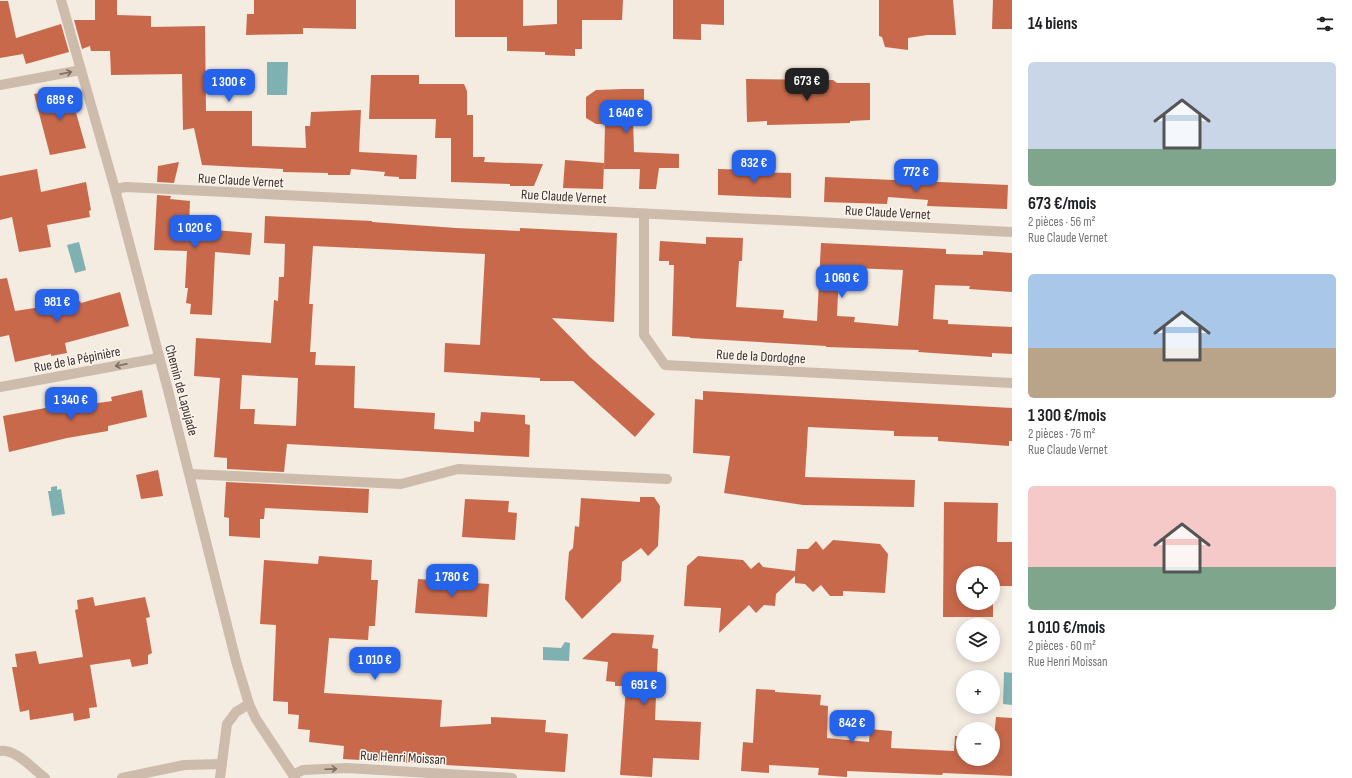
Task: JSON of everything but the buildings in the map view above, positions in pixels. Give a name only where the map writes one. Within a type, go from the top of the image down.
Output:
[{"type":"street","name":"Chemin de Lapujade","points":[[61,0],[115,189],[160,358],[236,661],[249,704],[256,719],[294,777]]},
{"type":"street","points":[[0,85],[81,70]]},
{"type":"street","name":"Rue Claude Vernet","points":[[115,189],[126,187],[1012,232]]},
{"type":"street","name":"Rue de la Dordogne","points":[[644,214],[644,335],[665,365],[1012,383]]},
{"type":"street","name":"Rue de la Pépinière","points":[[0,387],[160,358]]},
{"type":"street","points":[[190,474],[401,484],[458,469],[666,479]]},
{"type":"street","points":[[220,778],[227,724],[236,712],[249,704]]},
{"type":"street","points":[[0,751],[6,750],[21,757],[45,778]]},
{"type":"street","points":[[122,778],[184,765],[222,764]]},
{"type":"street","name":"Rue Henri Moissan","points":[[294,777],[303,770],[348,768],[512,778]]},
{"type":"water","points":[[267,62],[288,62],[287,95],[267,95]]},
{"type":"water","points":[[79,242],[86,270],[75,273],[67,245]]},
{"type":"water","points":[[57,486],[57,490],[61,489],[65,514],[52,516],[48,491],[51,491],[51,487]]},
{"type":"water","points":[[565,642],[570,643],[569,661],[543,660],[543,647],[561,648]]},
{"type":"water","points":[[1004,672],[1012,673],[1012,705],[1003,704]]}]
